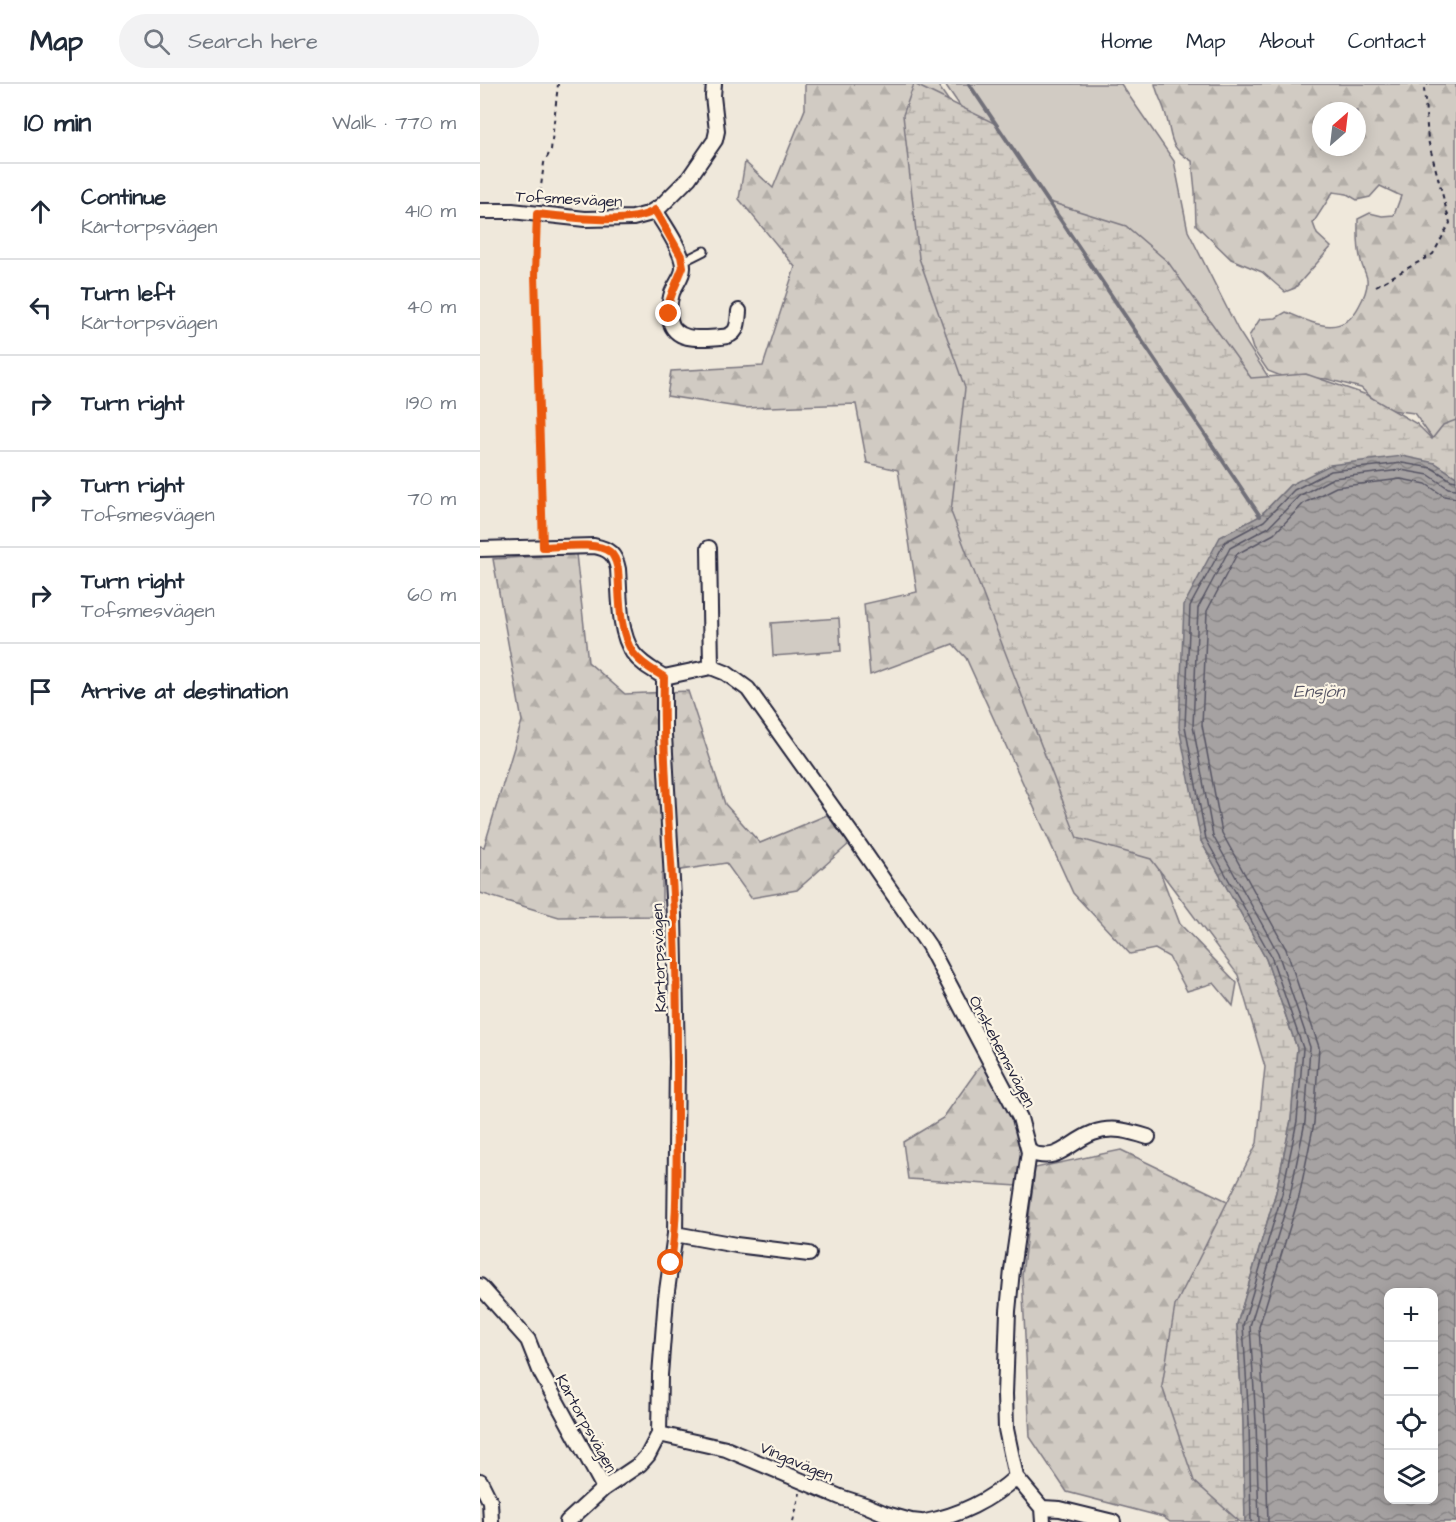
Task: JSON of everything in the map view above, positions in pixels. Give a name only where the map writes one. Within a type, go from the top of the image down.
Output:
[{"type":"street","name":"Tofsmesvägen","points":[[480,211],[512,211],[585,219],[633,218],[648,214],[689,178],[715,140],[717,131],[712,96],[714,84]]},
{"type":"street","points":[[655,210],[666,227],[683,267],[669,302],[671,324],[675,331],[683,336],[695,338],[728,337],[734,333],[738,325],[739,311]]},
{"type":"street","points":[[480,549],[594,546],[610,551],[618,569],[625,634],[633,653],[642,663],[664,677],[711,667],[709,548]]},
{"type":"street","name":"Önskehemsvägen","points":[[711,667],[726,673],[748,689],[929,946],[1020,1118],[1029,1152],[1008,1311],[1005,1413],[1008,1446],[1016,1477],[1042,1508]]},
{"type":"street","name":"Kårtorpsvägen","points":[[567,1522],[604,1488],[640,1464],[648,1455],[659,1434],[660,1376],[666,1298],[675,1234],[677,1062],[674,916],[664,735],[664,677]]},
{"type":"street","points":[[1029,1152],[1048,1157],[1057,1155],[1082,1138],[1102,1131],[1130,1131],[1148,1137]]},
{"type":"street","points":[[675,1234],[736,1245],[809,1254]]},
{"type":"street","name":"Kårtorpsvägen","points":[[480,1286],[528,1340],[541,1373],[604,1488]]},
{"type":"street","name":"Vingavägen","points":[[659,1434],[726,1449],[792,1476],[803,1483],[865,1504],[886,1514],[923,1522],[947,1516],[991,1498],[1016,1477]]},
{"type":"street","points":[[480,1481],[490,1501],[491,1522]]},
{"type":"street","points":[[1043,1522],[1042,1508],[1060,1509],[1113,1522]]},
{"type":"lane","points":[[681,260],[704,251]]},
{"type":"path","points":[[543,547],[535,275],[537,214],[544,163],[550,150],[558,84]]},
{"type":"path","points":[[1376,286],[1433,254],[1450,223],[1428,140],[1424,88],[1428,84]]},
{"type":"path","points":[[793,1522],[803,1483]]},
{"type":"green space","points":[[805,84],[937,84],[1190,449],[1140,819],[1180,924],[1237,983],[1233,1006],[1214,983],[1187,991],[1169,957],[1155,949],[1130,954],[1073,893],[966,658],[953,644],[870,675],[864,604],[917,592],[898,470],[867,463],[856,404],[744,408],[667,396],[671,371],[763,366],[795,267],[739,199],[745,162],[773,188],[805,109]]},
{"type":"green space","points":[[914,84],[996,124],[1047,201],[1126,226],[1168,262],[1251,378],[1306,374],[1367,395],[1417,424],[1432,439],[1443,425],[1456,420],[1456,477],[1435,463],[1290,485],[1260,516],[1220,538],[1201,841],[1266,959],[1297,1048],[1291,1120],[1276,1192],[1237,1324],[1243,1422],[1245,1522],[1240,1522],[1194,1481],[1162,1386],[1175,1306],[1257,1143],[1265,1067],[1238,975],[1151,859],[1077,838],[951,512],[965,388],[919,258],[903,115]]},
{"type":"green space","points":[[945,84],[1121,84],[1174,161],[1188,231],[1238,330],[1269,378],[1193,447]]},
{"type":"green space","points":[[1155,84],[1456,84],[1456,428],[1432,438],[1414,413],[1384,409],[1361,388],[1327,379],[1281,376],[1268,371],[1253,349],[1249,336],[1260,319],[1276,318],[1286,312],[1326,326],[1344,322],[1352,316],[1362,300],[1367,282],[1359,250],[1358,219],[1370,213],[1382,216],[1394,215],[1401,196],[1380,186],[1370,197],[1357,200],[1347,194],[1333,192],[1313,223],[1317,234],[1331,247],[1295,288],[1285,292],[1262,272],[1231,259],[1196,225],[1192,161],[1175,146]]},
{"type":"green space","points":[[576,554],[588,662],[625,694],[688,691],[725,804],[760,843],[827,815],[849,844],[797,890],[751,898],[726,863],[662,873],[662,916],[559,917],[480,893],[480,846],[484,847],[522,721],[493,559]]},
{"type":"green space","points":[[839,618],[841,651],[773,656],[771,623]]},
{"type":"green space","points":[[983,1062],[1014,1124],[1023,1160],[1018,1186],[908,1179],[903,1142],[943,1118]]},
{"type":"green space","points":[[1121,1150],[1248,1211],[1234,1464],[1237,1522],[1170,1522],[1163,1517],[1067,1492],[1030,1437],[1022,1275],[1035,1168]]},
{"type":"water","name":"Ensjön","points":[[1402,456],[1435,463],[1456,477],[1456,1522],[1245,1522],[1243,1422],[1237,1324],[1276,1192],[1291,1120],[1297,1048],[1266,959],[1201,841],[1179,727],[1184,605],[1220,537],[1260,516],[1290,485],[1330,465]]},
{"type":"waterway","points":[[969,84],[1260,516]]},
{"type":"route","points":[[669,314],[669,302],[683,267],[681,256],[655,210],[633,218],[585,219],[537,214],[536,332],[543,547],[594,546],[610,551],[618,569],[625,634],[633,653],[642,663],[664,677],[664,735],[674,916],[677,1062],[676,1203],[671,1263]]}]
